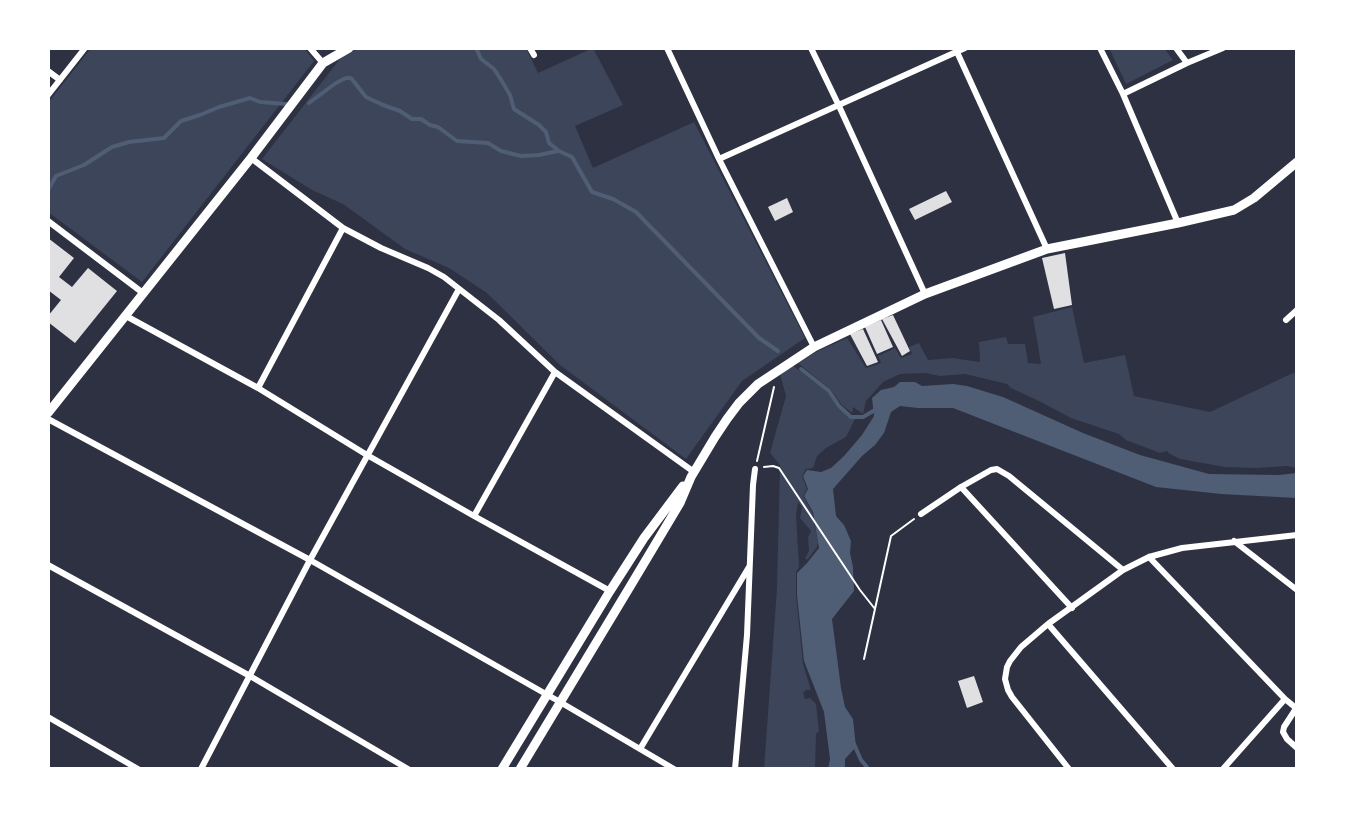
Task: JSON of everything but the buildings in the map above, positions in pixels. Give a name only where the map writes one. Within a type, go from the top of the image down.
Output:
[{"type":"street","points":[[48,95],[85,48]]},
{"type":"street","points":[[310,48],[323,63]]},
{"type":"street","points":[[48,413],[251,158],[323,63],[349,48]]},
{"type":"street","points":[[666,48],[814,347]]},
{"type":"street","points":[[811,48],[924,294]]},
{"type":"street","points":[[719,159],[965,48]]},
{"type":"street","points":[[1100,48],[1123,94],[1178,224]]},
{"type":"street","points":[[1176,48],[1187,63]]},
{"type":"street","points":[[1123,94],[1223,48]]},
{"type":"street","points":[[957,52],[1047,249]]},
{"type":"street","points":[[48,71],[60,80]]},
{"type":"street","points":[[251,158],[343,228],[444,277],[499,320],[555,372],[692,474]]},
{"type":"street","points":[[502,769],[644,538],[692,474],[726,419],[758,384],[814,347],[924,294],[1047,249],[1178,224],[1234,210],[1254,198],[1297,162]]},
{"type":"street","points":[[48,221],[143,293]]},
{"type":"street","points":[[258,388],[343,228]]},
{"type":"street","points":[[201,769],[310,560],[459,289]]},
{"type":"street","points":[[1286,320],[1297,310]]},
{"type":"street","points":[[126,316],[258,388],[367,455],[610,591]]},
{"type":"street","points":[[474,516],[555,372]]},
{"type":"street","points":[[48,419],[310,560],[674,769]]},
{"type":"street","points":[[921,514],[961,487],[997,469],[1009,476],[1123,570]]},
{"type":"street","points":[[735,769],[747,635],[755,470]]},
{"type":"street","points":[[520,769],[680,503],[692,474]]},
{"type":"street","points":[[961,487],[1072,608]]},
{"type":"street","points":[[1068,769],[1012,697],[1005,679],[1007,667],[1032,637],[1123,570],[1149,557],[1182,548],[1297,535]]},
{"type":"street","points":[[1234,542],[1297,590]]},
{"type":"street","points":[[1149,557],[1285,699],[1297,707],[1283,732],[1297,748]]},
{"type":"street","points":[[48,565],[251,674],[408,769]]},
{"type":"street","points":[[640,749],[750,566]]},
{"type":"street","points":[[1048,624],[1173,769]]},
{"type":"street","points":[[1223,769],[1285,699]]},
{"type":"street","points":[[48,717],[138,769]]},
{"type":"path","points":[[777,371],[755,470],[773,466],[779,468],[875,609]]},
{"type":"path","points":[[864,659],[891,536],[921,514]]},
{"type":"shaded area","points":[[91,48],[304,48],[314,61],[142,282],[48,212],[48,103]]},
{"type":"shaded area","points":[[357,48],[526,48],[538,73],[593,48],[623,105],[575,126],[593,168],[694,122],[805,338],[742,381],[686,459],[560,365],[487,293],[449,268],[405,249],[343,204],[312,190],[262,159],[343,55]]},
{"type":"shaded area","points":[[1109,48],[1164,48],[1173,60],[1126,84]]},
{"type":"shaded area","points":[[1072,307],[1084,363],[1125,355],[1134,396],[1210,412],[1293,373],[1297,374],[1297,468],[1287,466],[1225,467],[1180,459],[1167,451],[1160,453],[1126,440],[1119,434],[1071,418],[1007,384],[965,374],[940,376],[926,373],[900,374],[883,382],[866,401],[863,414],[853,407],[852,413],[842,405],[831,390],[798,363],[847,338],[866,368],[881,363],[878,356],[895,348],[901,358],[912,354],[909,347],[919,343],[928,360],[952,358],[980,362],[979,342],[1006,337],[1008,344],[1025,344],[1028,363],[1041,364],[1033,317]]},
{"type":"shaded area","points":[[792,365],[827,391],[839,408],[850,418],[855,419],[846,437],[826,448],[817,456],[813,468],[806,469],[802,476],[807,489],[803,496],[812,512],[818,542],[807,560],[805,558],[809,551],[808,537],[811,531],[800,518],[802,507],[798,502],[796,515],[799,567],[796,572],[796,595],[803,664],[811,690],[803,693],[805,699],[810,698],[816,704],[819,731],[816,734],[815,769],[764,769],[777,588],[780,465],[770,453],[786,396],[780,374]]},
{"type":"shaded area","points":[[900,382],[915,382],[922,386],[953,384],[967,386],[1003,397],[1083,433],[1140,455],[1209,474],[1297,473],[1297,498],[1221,494],[1156,487],[953,408],[900,406],[891,412],[884,433],[875,445],[862,456],[833,489],[836,516],[844,525],[851,541],[854,591],[832,619],[841,688],[845,707],[853,719],[856,747],[845,759],[845,769],[828,769],[830,759],[824,712],[804,661],[797,595],[797,573],[819,548],[813,512],[804,496],[808,489],[803,476],[807,470],[821,472],[831,468],[844,456],[874,416],[872,398],[881,390],[894,387]]},
{"type":"waterway","points":[[476,48],[481,59],[494,69],[500,78],[510,95],[514,109],[539,125],[546,132],[549,143],[572,157],[592,192],[613,199],[636,212],[759,338],[778,351]]},
{"type":"waterway","points":[[309,103],[336,83],[351,78],[366,97],[400,111],[412,119],[421,119],[438,127],[457,141],[488,143],[501,151],[521,156],[558,151]]},
{"type":"waterway","points":[[48,190],[56,176],[84,165],[112,147],[129,142],[164,138],[181,121],[219,107],[250,98],[260,102],[286,104]]},
{"type":"waterway","points":[[801,369],[829,391],[839,406],[851,417],[863,417],[875,410]]},
{"type":"waterway","points":[[854,744],[867,769]]}]
